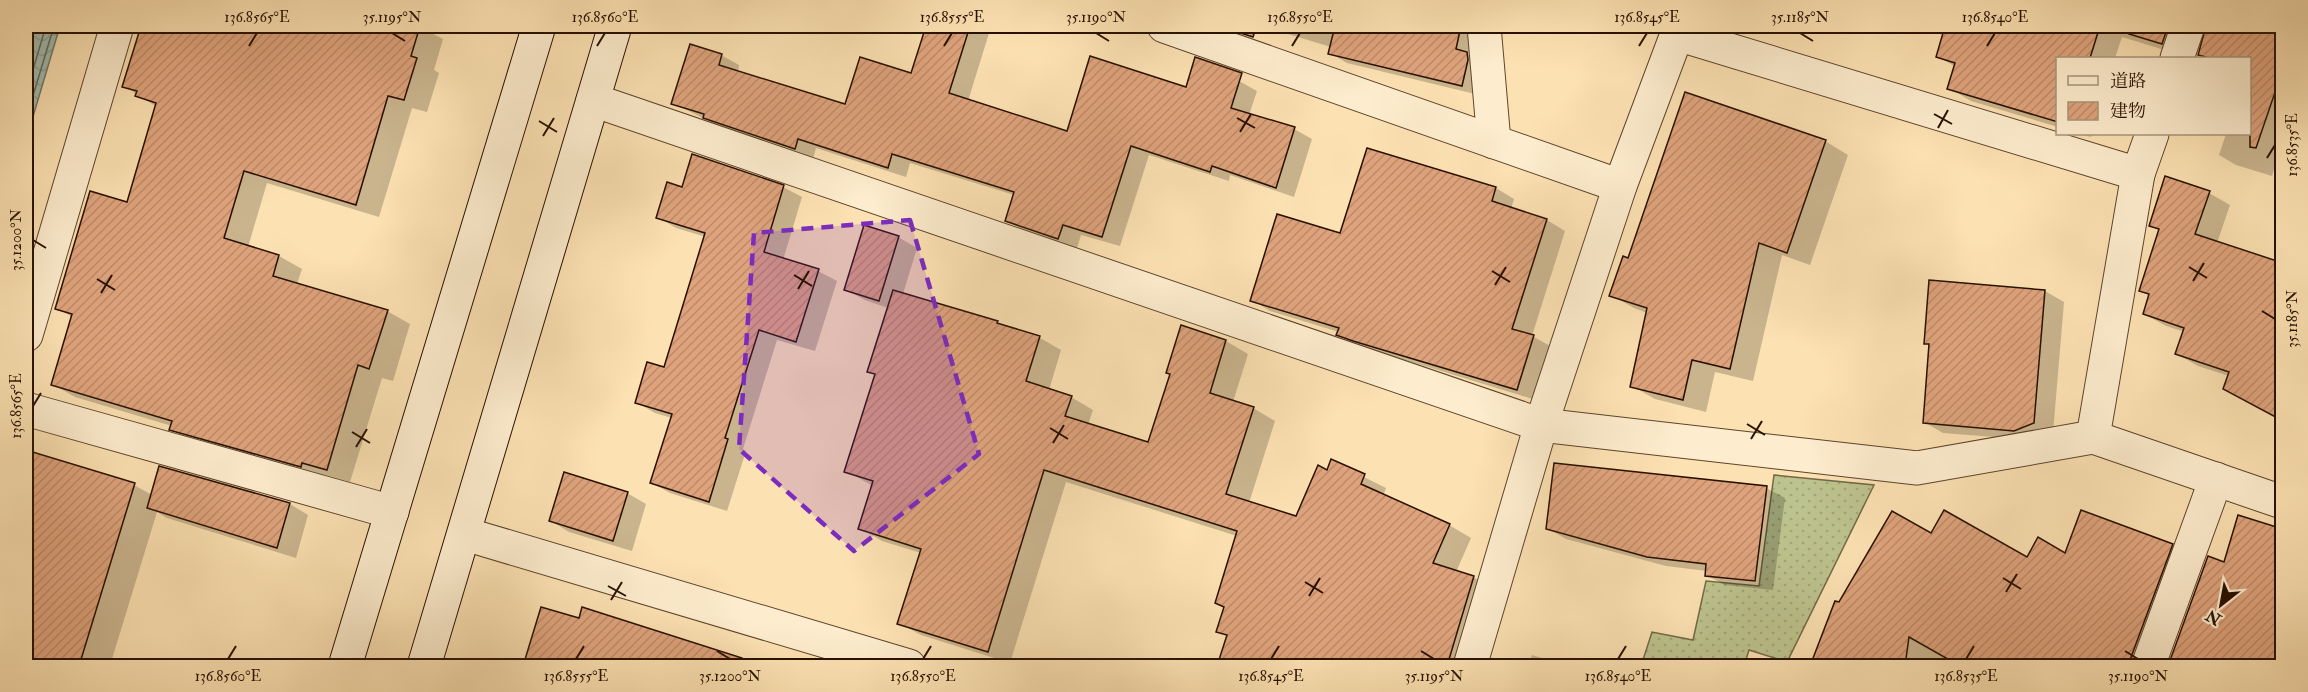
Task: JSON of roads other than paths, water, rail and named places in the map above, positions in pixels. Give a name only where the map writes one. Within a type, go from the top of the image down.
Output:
[{"type":"street","points":[[26,335],[117,26]]},
{"type":"street","points":[[345,666],[539,26]]},
{"type":"street","points":[[424,666],[615,26]]},
{"type":"street","points":[[1164,26],[1620,186]]},
{"type":"street","points":[[1484,26],[1494,142]]},
{"type":"street","points":[[2177,57],[2188,26]]},
{"type":"street","points":[[1470,666],[1541,425],[1620,186],[1679,30],[2138,174]]},
{"type":"street","points":[[593,100],[1541,425],[1917,468],[2093,438],[2283,502]]},
{"type":"street","points":[[2093,438],[2138,174],[2151,135]]},
{"type":"street","points":[[26,409],[392,512]]},
{"type":"street","points":[[2148,666],[2216,479]]},
{"type":"street","points":[[465,534],[909,666]]},
{"type":"water","points":[[26,26],[60,26],[26,140]]}]
